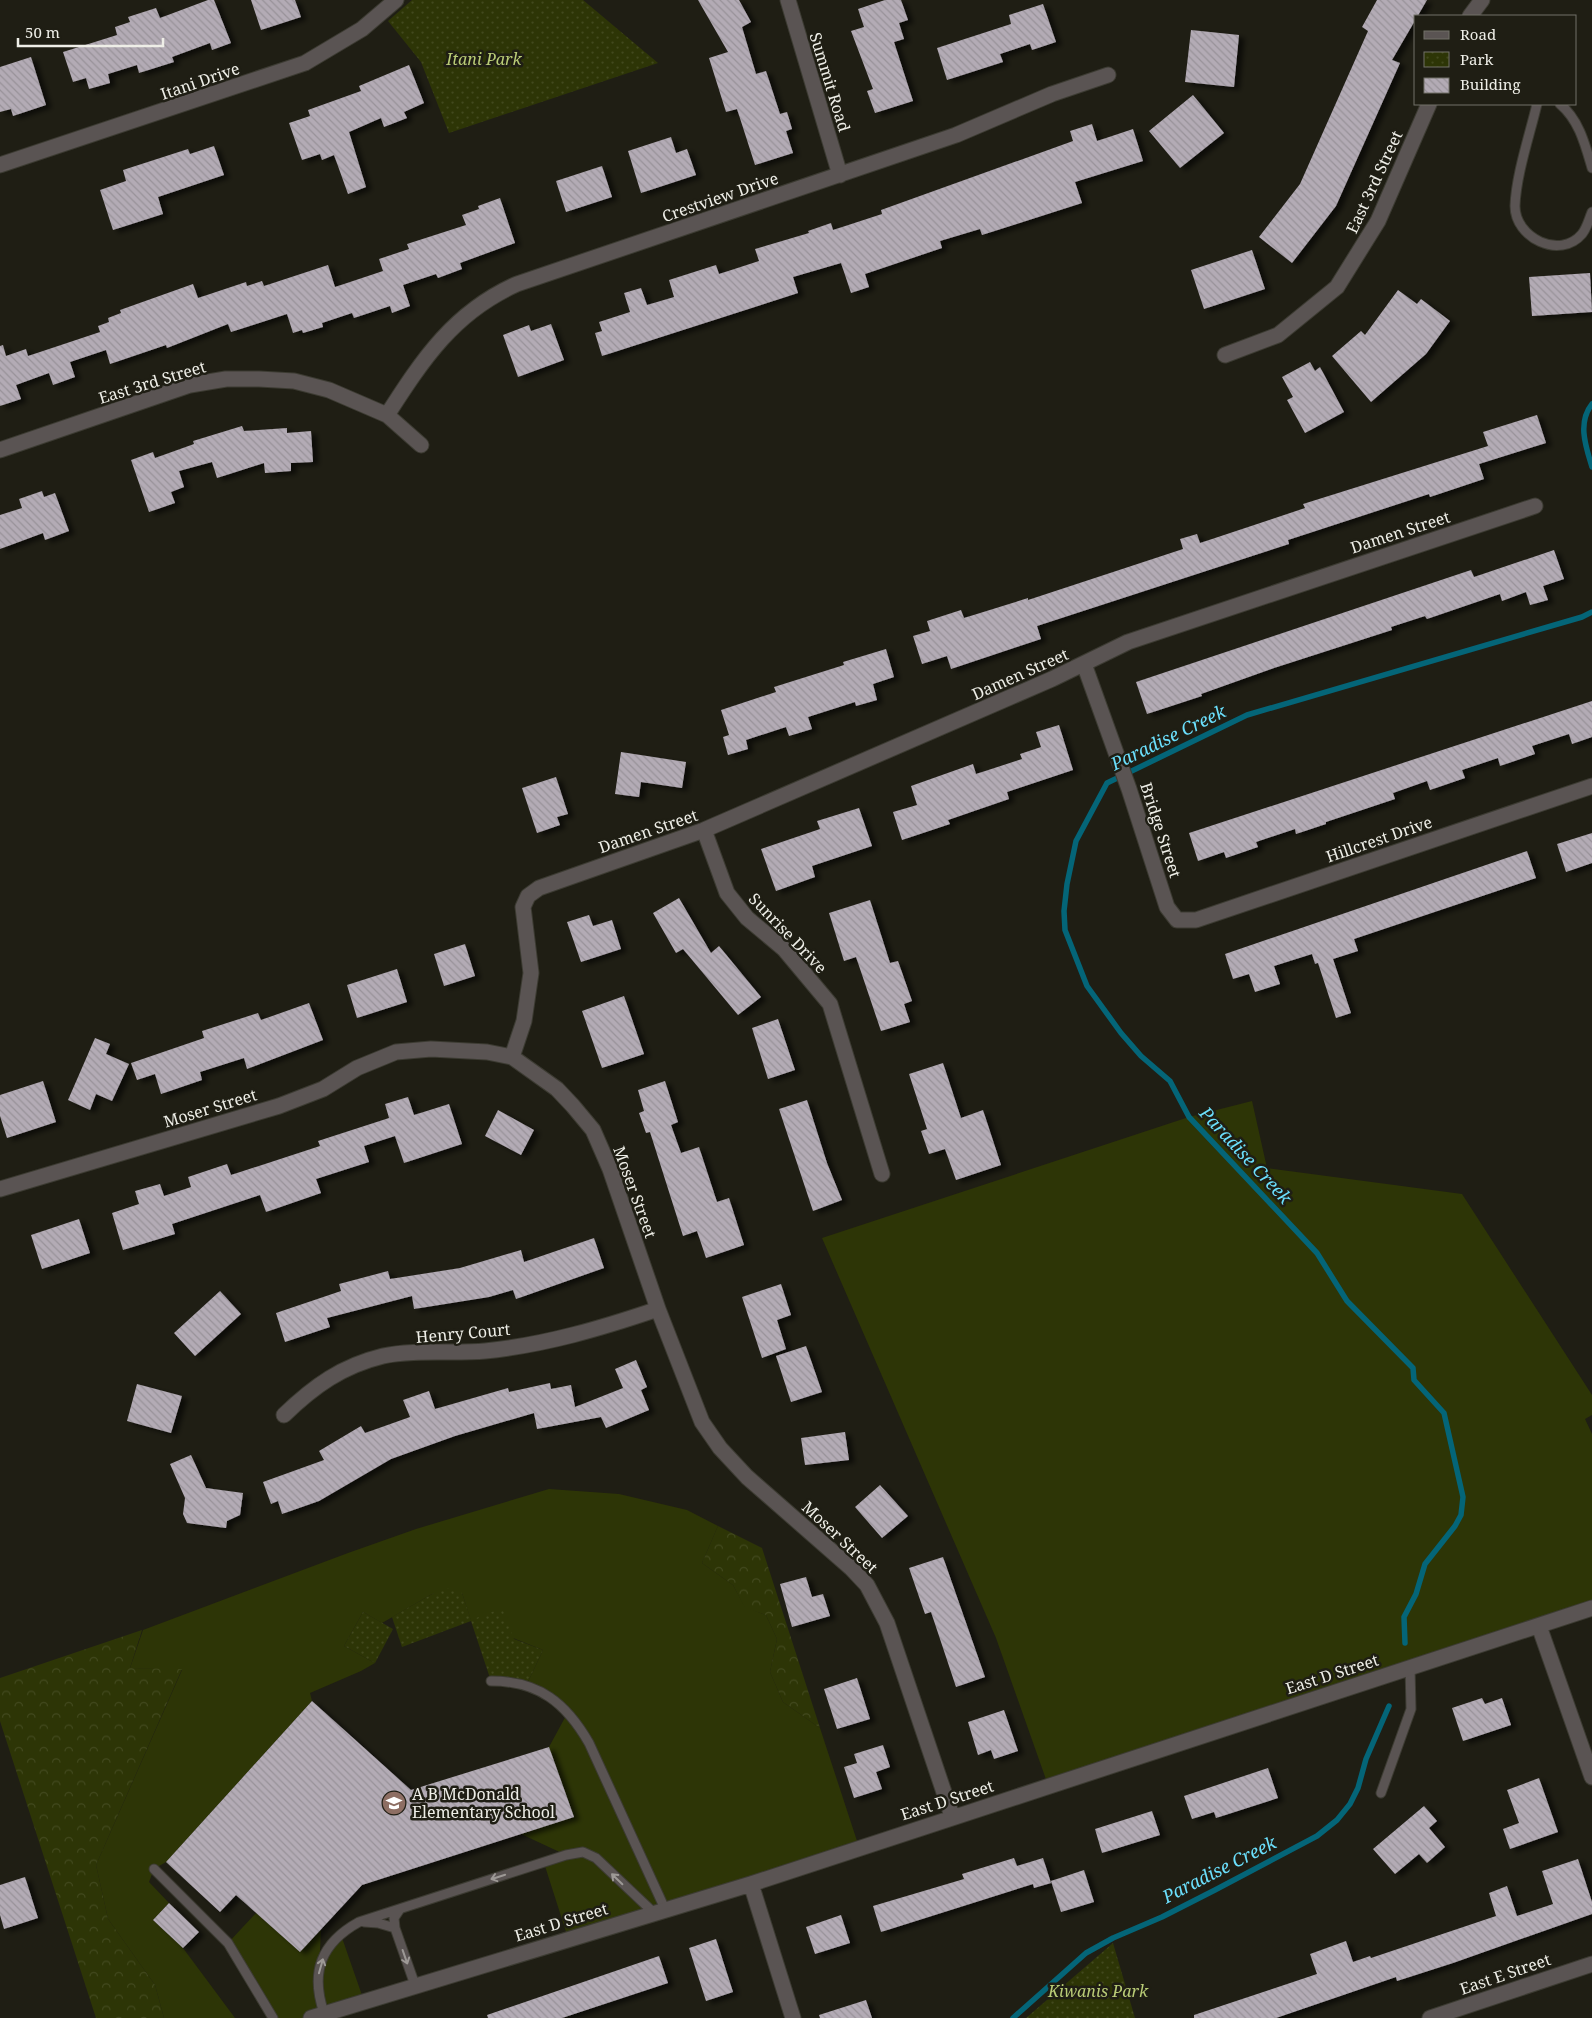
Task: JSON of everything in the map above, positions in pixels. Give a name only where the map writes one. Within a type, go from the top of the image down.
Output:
[{"type":"street","name":"Itani Drive","points":[[0,165],[305,63],[362,29],[396,0]]},
{"type":"street","name":"Summit Road","points":[[788,0],[840,175]]},
{"type":"street","points":[[1471,15],[1482,0]]},
{"type":"street","name":"Crestview Drive","points":[[387,415],[438,341],[455,324],[494,294],[517,284],[956,135],[1052,94],[1108,75]]},
{"type":"street","name":"East 3rd Street","points":[[1225,355],[1278,335],[1338,287],[1378,221],[1428,105]]},
{"type":"street","name":"East 3rd Street","points":[[0,450],[190,386],[226,379],[294,381],[329,390],[387,415],[421,445]]},
{"type":"street","name":"Damen Street","points":[[512,1057],[524,1021],[529,997],[531,973],[530,948],[523,907],[528,896],[553,883],[704,830],[1084,664],[1128,642],[1535,506]]},
{"type":"street","name":"Bridge Street","points":[[1084,664],[1129,789],[1167,907],[1177,920]]},
{"type":"street","name":"Hillcrest Drive","points":[[1177,920],[1196,920],[1592,786]]},
{"type":"street","name":"Sunrise Drive","points":[[704,830],[727,893],[747,918],[784,949],[830,1004],[882,1174]]},
{"type":"street","name":"Moser Street","points":[[0,1189],[279,1106],[323,1088],[357,1068],[396,1052],[431,1049],[462,1050],[512,1057],[557,1089],[593,1130],[610,1169],[658,1309],[702,1422],[720,1448],[747,1476],[851,1568],[867,1585],[887,1623],[952,1816]]},
{"type":"street","name":"Henry Court","points":[[284,1415],[309,1391],[341,1371],[384,1356],[485,1351],[536,1343],[604,1328],[658,1309]]},
{"type":"street","name":"East D Street","points":[[317,2016],[751,1884],[952,1816],[1592,1608]]},
{"type":"street","points":[[1538,1626],[1592,1777]]},
{"type":"street","points":[[751,1884],[793,2018]]},
{"type":"street","name":"East E Street","points":[[1430,2018],[1592,1964]]},
{"type":"lane","points":[[1537,105],[1523,161],[1515,207],[1521,227],[1534,240],[1548,246],[1569,243],[1582,234],[1592,212]]},
{"type":"lane","points":[[1561,105],[1570,112],[1583,137],[1592,168]]},
{"type":"lane","points":[[1381,1793],[1411,1709],[1410,1668]]},
{"type":"lane","points":[[491,1682],[506,1681],[543,1691],[575,1720],[589,1743],[659,1911]]},
{"type":"lane","points":[[317,2016],[317,1993],[323,1959],[330,1943],[340,1932],[359,1922],[583,1852],[596,1858],[659,1911]]},
{"type":"lane","points":[[154,1869],[228,1943],[273,2018]]},
{"type":"lane","points":[[400,1909],[394,1918],[395,1928],[415,1985]]},
{"type":"lane","points":[[359,1922],[378,1923],[395,1928]]},
{"type":"green space","name":"Itani Park","points":[[412,0],[583,0],[658,63],[449,133],[421,62],[388,21]]},
{"type":"green space","points":[[1252,1101],[1267,1168],[1462,1194],[1592,1395],[1592,1415],[1585,1419],[1592,1434],[1592,1608],[1048,1785],[996,1638],[822,1238],[1189,1117]]},
{"type":"green space","points":[[549,1489],[619,1494],[687,1510],[718,1526],[702,1563],[733,1585],[745,1607],[766,1615],[777,1639],[770,1672],[783,1702],[820,1728],[859,1847],[568,1938],[544,1863],[566,1855],[521,1834],[574,1817],[549,1747],[568,1712],[526,1686],[543,1650],[471,1621],[462,1593],[434,1593],[382,1623],[363,1612],[344,1646],[375,1663],[310,1693],[312,1701],[166,1862],[154,1869],[149,1882],[169,1903],[153,1920],[183,1948],[235,2018],[164,2018],[155,1985],[108,1919],[96,1865],[182,1670],[130,1668],[143,1630],[416,1529]]},
{"type":"green space","points":[[718,1526],[762,1548],[820,1728],[783,1702],[770,1672],[777,1639],[766,1615],[745,1608],[733,1585],[702,1563]]},
{"type":"green space","points":[[450,1588],[462,1593],[471,1620],[502,1608],[514,1639],[543,1650],[526,1686],[491,1681],[471,1621],[402,1647],[392,1617],[434,1593]]},
{"type":"green space","points":[[363,1612],[393,1629],[375,1663],[344,1646]]},
{"type":"green space","points":[[142,1630],[130,1668],[182,1669],[96,1865],[108,1919],[155,1985],[164,2018],[96,2018],[0,1721],[0,1678]]},
{"type":"green space","points":[[256,1913],[300,1952],[321,1930],[319,1972],[340,1932],[364,2001],[311,2018],[273,2018],[228,1943]]},
{"type":"green space","name":"Kiwanis Park","points":[[1113,1943],[1135,2018],[1026,2018]]},
{"type":"building","points":[[208,0],[214,0],[231,43],[212,50],[210,43],[172,57],[174,62],[139,73],[137,65],[108,74],[110,83],[89,89],[86,78],[73,82],[63,52],[117,35],[115,27],[130,22],[128,17],[156,8],[160,18]]},
{"type":"building","points":[[251,0],[295,0],[301,17],[261,30]]},
{"type":"building","points":[[698,0],[739,0],[751,22],[742,27],[756,74],[766,71],[780,114],[787,112],[792,129],[786,131],[793,153],[755,165],[737,109],[726,112],[709,58],[728,52]]},
{"type":"building","points":[[885,0],[901,0],[908,20],[899,23],[904,39],[894,42],[913,101],[875,113],[867,91],[873,89],[851,31],[864,27],[858,9]]},
{"type":"building","points":[[1377,0],[1427,0],[1418,15],[1414,15],[1414,22],[1392,60],[1400,63],[1336,206],[1292,263],[1259,237],[1300,184],[1368,31],[1362,27]]},
{"type":"building","points":[[1043,4],[1056,42],[1032,50],[1030,44],[1000,54],[1003,62],[947,80],[937,48],[1011,24],[1009,15]]},
{"type":"building","points":[[1191,30],[1239,35],[1234,87],[1185,82]]},
{"type":"building","points":[[31,57],[46,105],[13,116],[11,109],[0,112],[0,67]]},
{"type":"building","points":[[409,65],[424,103],[404,112],[407,118],[384,127],[381,118],[349,132],[366,187],[348,194],[334,155],[322,160],[320,154],[302,160],[289,123],[310,116],[308,110],[361,91],[359,86]]},
{"type":"building","points":[[1193,95],[1224,133],[1180,168],[1149,131]]},
{"type":"building","points":[[1092,124],[1097,141],[1133,129],[1143,161],[1075,182],[1082,203],[982,235],[980,229],[940,241],[942,248],[865,274],[869,287],[851,293],[841,263],[793,277],[798,293],[602,356],[595,333],[602,331],[599,322],[630,312],[624,293],[641,288],[647,305],[674,297],[669,280],[716,265],[719,274],[759,261],[755,249],[809,233],[808,231],[831,223],[833,230],[882,214],[881,210],[1073,141],[1070,131]]},
{"type":"building","points":[[671,137],[676,153],[687,149],[696,175],[641,193],[628,151]]},
{"type":"building","points":[[214,146],[224,175],[158,197],[163,214],[113,230],[100,190],[126,181],[123,170],[188,149],[190,154]]},
{"type":"building","points":[[602,166],[612,197],[566,212],[556,181]]},
{"type":"building","points":[[500,198],[515,243],[460,263],[462,269],[438,278],[436,274],[403,285],[410,306],[392,313],[390,306],[354,318],[352,313],[322,323],[323,327],[303,333],[302,330],[293,333],[287,314],[231,332],[228,324],[167,348],[166,345],[110,364],[106,350],[70,362],[75,377],[53,385],[49,373],[16,385],[21,399],[0,406],[0,346],[3,345],[6,356],[26,349],[28,356],[100,332],[98,326],[109,322],[108,318],[121,313],[120,310],[193,284],[198,298],[246,282],[247,286],[262,281],[264,286],[328,265],[335,287],[383,271],[379,259],[409,249],[407,244],[466,225],[462,215],[479,209],[478,206]]},
{"type":"building","points":[[1252,250],[1265,289],[1204,309],[1191,270]]},
{"type":"building","points":[[1590,273],[1592,312],[1532,316],[1529,277]]},
{"type":"building","points":[[1398,290],[1417,304],[1421,299],[1450,321],[1426,354],[1371,402],[1332,356],[1361,331],[1365,335]]},
{"type":"building","points":[[551,324],[564,360],[518,377],[503,335],[529,325],[531,331]]},
{"type":"building","points":[[1310,362],[1315,371],[1320,367],[1344,412],[1305,433],[1287,400],[1293,397],[1282,377]]},
{"type":"building","points":[[1537,415],[1546,443],[1479,464],[1484,479],[1430,497],[1429,494],[1288,540],[1289,544],[1037,626],[1041,639],[951,669],[947,656],[922,664],[913,636],[930,631],[927,621],[961,610],[964,618],[1028,598],[1028,600],[1183,549],[1180,539],[1197,534],[1200,543],[1305,508],[1303,504],[1488,446],[1483,432]]},
{"type":"building","points":[[242,426],[244,431],[287,428],[287,433],[311,431],[313,462],[291,463],[291,471],[265,473],[264,463],[217,478],[212,462],[179,471],[184,487],[171,492],[175,503],[149,512],[131,460],[153,452],[155,458],[194,444],[193,441]]},
{"type":"building","points":[[42,491],[44,497],[55,493],[69,531],[45,540],[43,533],[0,549],[0,515],[22,508],[19,499]]},
{"type":"building","points":[[1554,550],[1564,579],[1543,586],[1548,600],[1530,605],[1526,592],[1502,601],[1500,594],[1427,619],[1425,616],[1391,627],[1392,630],[1274,668],[1201,694],[1202,696],[1147,714],[1136,682],[1471,570],[1474,577]]},
{"type":"building","points":[[886,649],[894,677],[873,684],[877,700],[856,706],[855,702],[808,717],[812,729],[789,736],[786,727],[746,740],[748,749],[728,755],[723,737],[729,735],[721,710],[776,692],[774,687],[844,665],[843,662]]},
{"type":"building","points":[[1592,701],[1592,737],[1572,744],[1569,734],[1532,746],[1535,754],[1500,766],[1498,758],[1462,770],[1465,778],[1430,790],[1427,781],[1393,793],[1395,799],[1326,822],[1326,824],[1296,834],[1295,829],[1256,842],[1258,847],[1226,858],[1224,852],[1198,861],[1189,833]]},
{"type":"building","points":[[1059,725],[1073,770],[1007,792],[1009,799],[948,820],[950,824],[902,840],[893,812],[917,805],[911,786],[973,764],[976,774],[1022,759],[1020,754],[1041,747],[1036,732]]},
{"type":"building","points":[[621,752],[686,762],[682,788],[641,782],[639,797],[615,794]]},
{"type":"building","points":[[556,777],[568,814],[557,817],[560,825],[537,833],[522,788]]},
{"type":"building","points":[[859,808],[872,846],[812,866],[815,877],[776,891],[761,849],[820,829],[817,821]]},
{"type":"building","points":[[1592,833],[1592,863],[1566,872],[1557,844]]},
{"type":"building","points":[[1527,851],[1536,878],[1354,939],[1358,951],[1333,959],[1351,1013],[1336,1018],[1318,963],[1315,964],[1312,954],[1274,966],[1280,984],[1255,992],[1249,974],[1233,979],[1225,954]]},
{"type":"building","points":[[679,898],[711,953],[719,946],[761,997],[738,1015],[683,949],[676,953],[653,913]]},
{"type":"building","points":[[870,900],[890,963],[898,961],[912,1001],[904,1004],[910,1022],[881,1031],[856,957],[844,961],[829,913]]},
{"type":"building","points":[[589,915],[593,926],[612,920],[621,949],[581,962],[567,922]]},
{"type":"building","points":[[465,944],[475,976],[444,986],[434,954]]},
{"type":"building","points":[[397,969],[407,1002],[357,1018],[347,985]]},
{"type":"building","points":[[624,996],[644,1054],[602,1068],[582,1011]]},
{"type":"building","points":[[309,1003],[323,1040],[247,1069],[244,1058],[200,1072],[202,1080],[161,1094],[155,1074],[137,1080],[131,1063],[204,1038],[202,1031],[258,1013],[261,1020]]},
{"type":"building","points":[[778,1019],[795,1070],[768,1079],[752,1028]]},
{"type":"building","points":[[95,1038],[110,1044],[106,1054],[129,1064],[112,1101],[96,1094],[90,1110],[68,1100]]},
{"type":"building","points":[[943,1063],[961,1118],[983,1110],[1001,1165],[956,1180],[945,1149],[929,1154],[921,1131],[927,1129],[909,1074]]},
{"type":"building","points":[[43,1081],[56,1122],[7,1138],[0,1116],[0,1095]]},
{"type":"building","points":[[665,1081],[678,1122],[671,1125],[681,1153],[699,1147],[717,1202],[729,1198],[744,1245],[706,1258],[697,1231],[683,1236],[650,1132],[646,1133],[639,1113],[644,1111],[638,1090]]},
{"type":"building","points":[[408,1097],[414,1115],[449,1104],[462,1144],[404,1163],[395,1136],[364,1146],[369,1162],[316,1179],[321,1193],[266,1212],[260,1195],[172,1224],[175,1234],[123,1250],[112,1213],[139,1204],[135,1191],[160,1184],[164,1196],[191,1187],[188,1177],[227,1164],[231,1175],[320,1146],[318,1141],[389,1118],[385,1104]]},
{"type":"building","points":[[807,1100],[827,1163],[842,1200],[813,1211],[779,1109]]},
{"type":"building","points":[[498,1110],[534,1130],[521,1155],[485,1136]]},
{"type":"building","points":[[79,1219],[90,1253],[42,1269],[31,1235]]},
{"type":"building","points":[[594,1238],[604,1268],[516,1299],[513,1290],[489,1297],[414,1309],[412,1296],[327,1318],[330,1327],[285,1342],[276,1313],[341,1291],[339,1284],[388,1271],[390,1279],[460,1268],[521,1250],[524,1262]]},
{"type":"building","points":[[781,1284],[791,1315],[777,1320],[786,1349],[762,1358],[742,1297]]},
{"type":"building","points":[[220,1291],[241,1314],[195,1356],[174,1333]]},
{"type":"building","points":[[806,1346],[822,1392],[791,1402],[776,1356]]},
{"type":"building","points":[[636,1360],[647,1387],[641,1390],[649,1410],[606,1428],[601,1417],[537,1429],[534,1413],[455,1436],[391,1459],[319,1501],[282,1514],[278,1501],[271,1504],[263,1482],[324,1460],[319,1451],[361,1426],[365,1433],[410,1417],[403,1400],[429,1391],[435,1409],[508,1388],[509,1392],[550,1383],[551,1389],[571,1385],[575,1407],[623,1388],[615,1369]]},
{"type":"building","points":[[137,1384],[182,1396],[171,1433],[127,1421]]},
{"type":"building","points":[[845,1432],[849,1460],[805,1465],[801,1438]]},
{"type":"building","points":[[191,1455],[206,1488],[243,1493],[240,1515],[227,1521],[226,1528],[187,1523],[183,1514],[185,1498],[170,1464]]},
{"type":"building","points":[[880,1485],[908,1516],[882,1538],[855,1507]]},
{"type":"building","points":[[943,1557],[985,1677],[956,1687],[931,1612],[925,1614],[909,1568]]},
{"type":"building","points":[[806,1577],[812,1597],[823,1594],[830,1616],[792,1627],[780,1584]]},
{"type":"building","points":[[857,1678],[870,1719],[837,1729],[824,1689]]},
{"type":"building","points":[[1482,1698],[1485,1704],[1502,1698],[1511,1725],[1463,1741],[1452,1708]]},
{"type":"building","name":"A B McDonald Elementary School","points":[[312,1701],[411,1790],[549,1747],[574,1817],[362,1885],[300,1952],[236,1895],[220,1912],[166,1862]]},
{"type":"building","points":[[1004,1710],[1018,1751],[994,1759],[991,1750],[978,1755],[968,1722]]},
{"type":"building","points":[[883,1745],[890,1767],[876,1772],[882,1789],[854,1798],[844,1767],[857,1763],[854,1754]]},
{"type":"building","points":[[1268,1768],[1278,1798],[1216,1818],[1214,1812],[1192,1819],[1184,1796]]},
{"type":"building","points":[[1539,1778],[1558,1832],[1510,1849],[1503,1829],[1519,1823],[1507,1790]]},
{"type":"building","points":[[1424,1806],[1437,1821],[1429,1828],[1445,1847],[1427,1863],[1419,1854],[1395,1874],[1373,1849]]},
{"type":"building","points":[[1152,1811],[1160,1835],[1102,1853],[1095,1829]]},
{"type":"building","points":[[1014,1858],[1017,1866],[1043,1858],[1051,1883],[1034,1888],[1033,1884],[881,1932],[873,1906],[964,1879],[962,1874]]},
{"type":"building","points":[[1578,1859],[1592,1902],[1592,1914],[1453,1963],[1397,1981],[1396,1977],[1276,2018],[1194,2018],[1194,2015],[1317,1974],[1310,1954],[1346,1941],[1353,1962],[1370,1956],[1371,1958],[1496,1916],[1489,1893],[1507,1886],[1517,1916],[1553,1904],[1542,1871]]},
{"type":"building","points":[[1084,1870],[1094,1902],[1061,1912],[1051,1881]]},
{"type":"building","points":[[25,1877],[38,1918],[4,1929],[0,1915],[0,1885]]},
{"type":"building","points":[[169,1903],[199,1932],[183,1948],[153,1920]]},
{"type":"building","points":[[841,1915],[850,1943],[815,1954],[806,1927]]},
{"type":"building","points":[[716,1939],[733,1992],[706,2001],[689,1948]]},
{"type":"building","points":[[659,1956],[668,1983],[562,2018],[488,2018],[487,2015]]},
{"type":"building","points":[[866,2000],[872,2018],[820,2018],[819,2015]]},
{"type":"waterway","name":"Paradise Creek","points":[[1592,404],[1587,411],[1584,427],[1585,443],[1592,467]]},
{"type":"waterway","name":"Paradise Creek","points":[[1405,1643],[1404,1617],[1416,1594],[1425,1564],[1455,1526],[1461,1515],[1463,1497],[1444,1413],[1414,1380],[1413,1368],[1347,1301],[1317,1253],[1189,1117],[1170,1081],[1141,1056],[1121,1033],[1087,986],[1065,930],[1064,911],[1067,884],[1076,841],[1107,783],[1247,715],[1582,617],[1592,612]]},
{"type":"waterway","name":"Paradise Creek","points":[[1013,2018],[1086,1953],[1113,1938],[1162,1917],[1317,1836],[1337,1820],[1350,1804],[1358,1788],[1366,1759],[1389,1706]]},
{"type":"place","name":"A B McDonald Elementary School","points":[[394,1803]]}]
